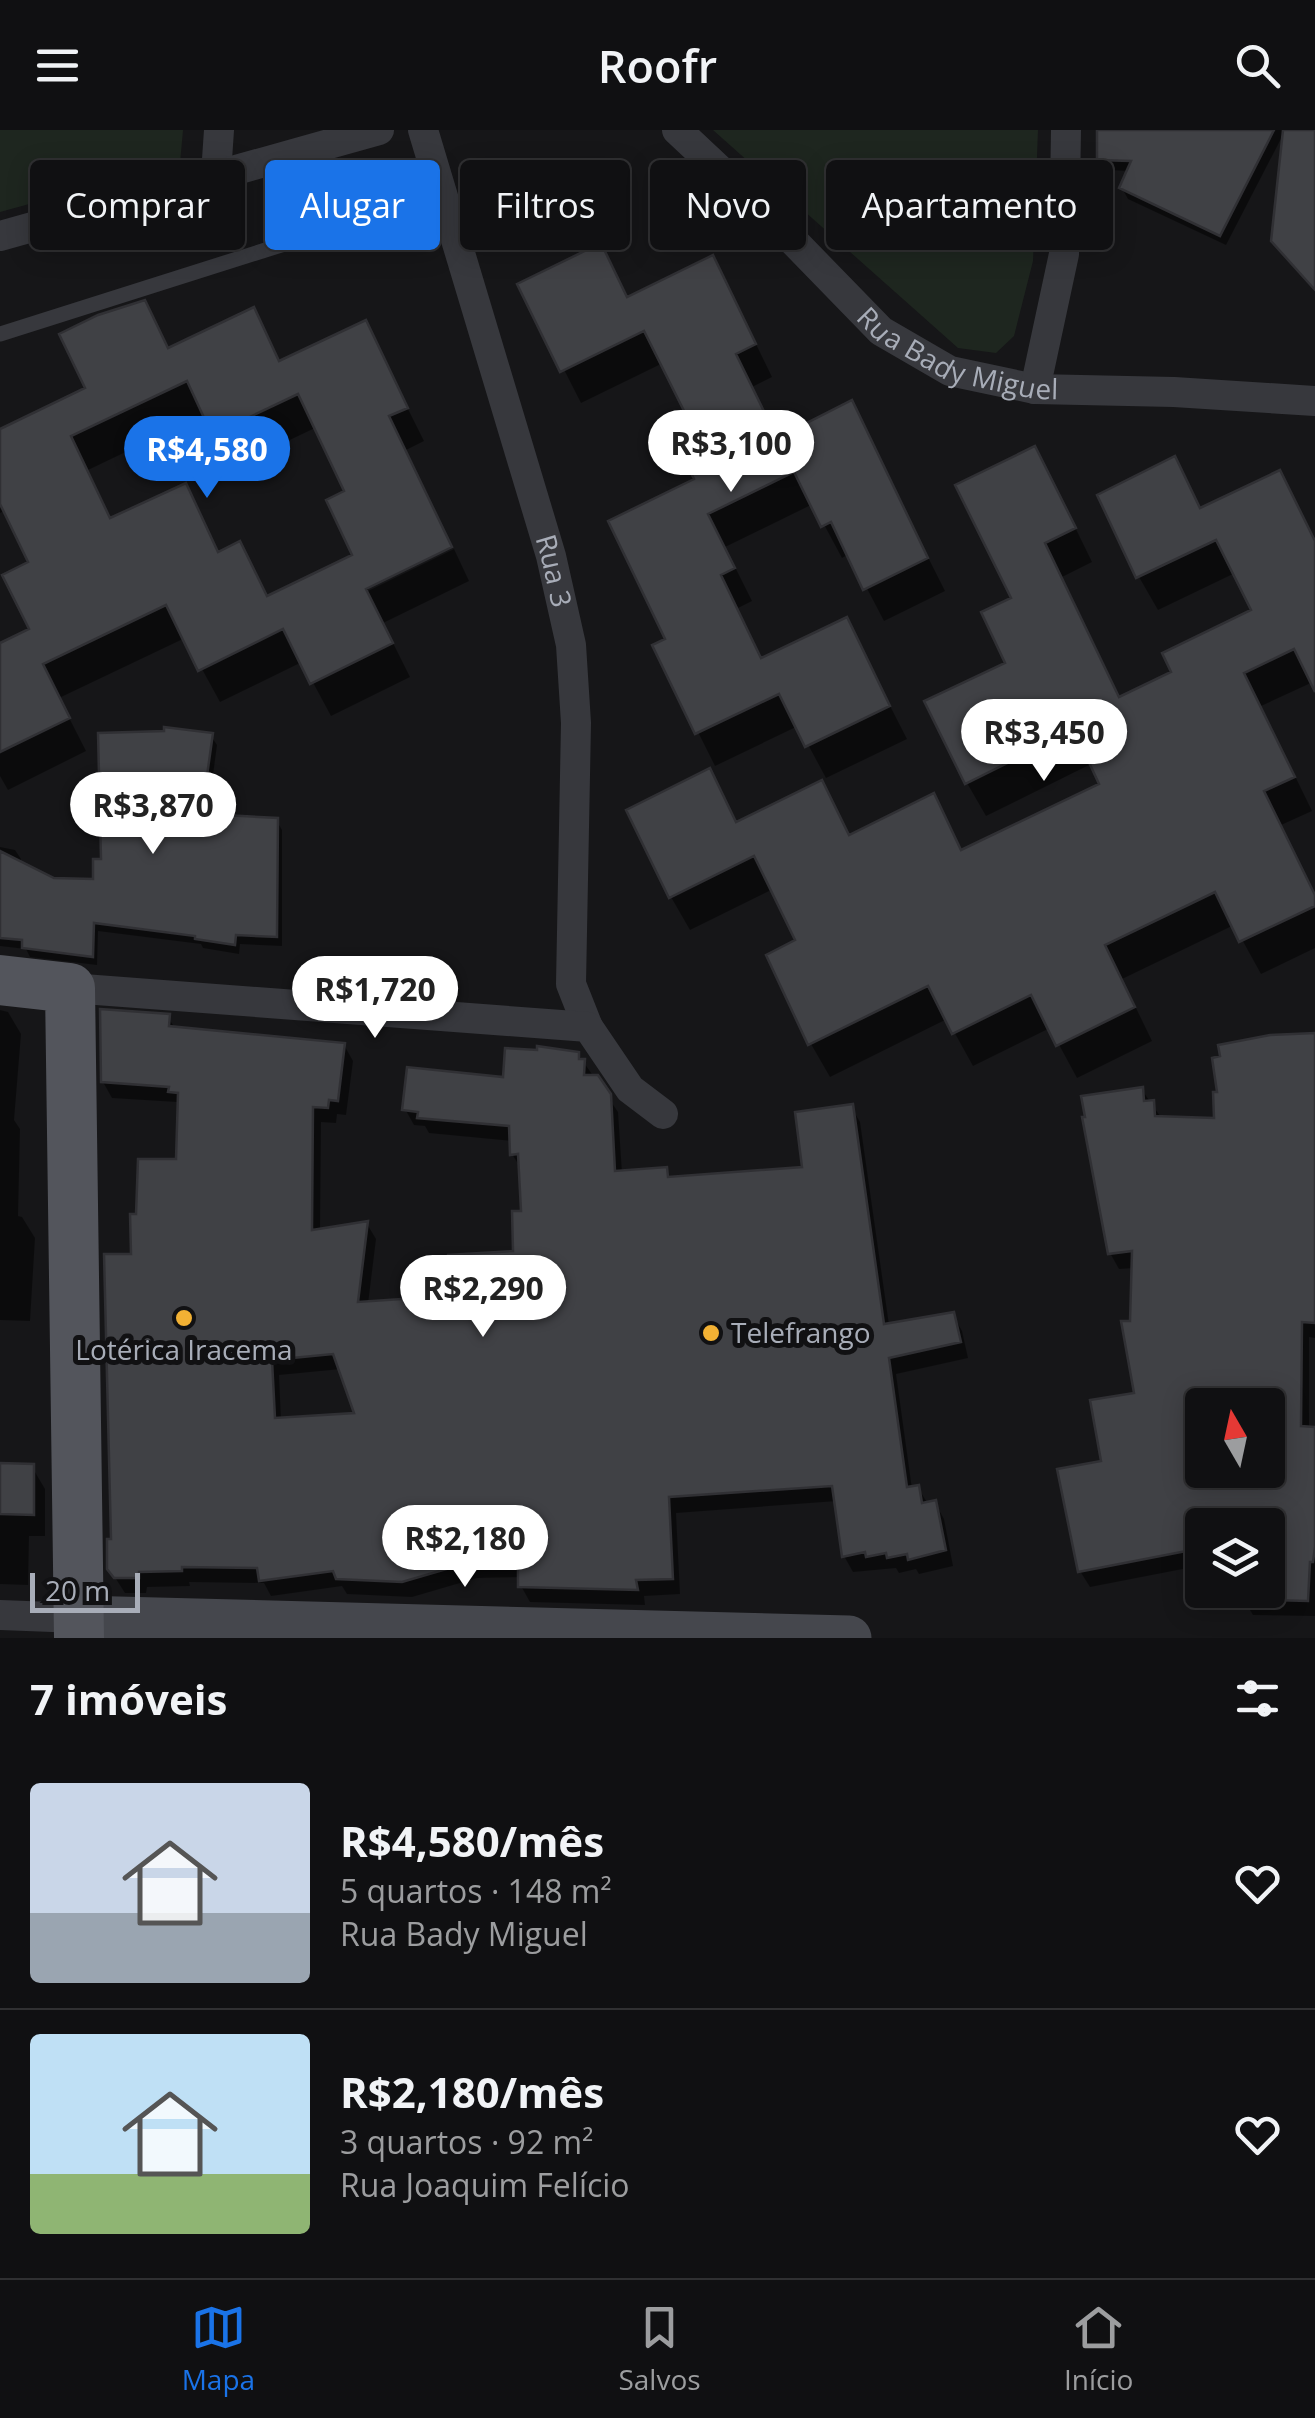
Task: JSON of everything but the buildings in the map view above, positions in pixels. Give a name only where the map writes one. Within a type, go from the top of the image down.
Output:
[{"type":"main road","points":[[0,980],[70,988],[79,1628],[849,1638]]},
{"type":"street","points":[[217,160],[220,130]]},
{"type":"street","points":[[245,164],[335,135],[379,130]]},
{"type":"street","name":"Rua 3","points":[[423,130],[551,556],[572,645],[576,723],[571,984],[588,1027],[630,1089],[662,1114]]},
{"type":"street","name":"Rua Bady Miguel","points":[[677,130],[774,221],[881,331],[950,371],[1036,389],[1315,401]]},
{"type":"street","points":[[1036,389],[1064,254],[1066,130]]},
{"type":"street","points":[[0,236],[30,227]]},
{"type":"street","points":[[70,988],[588,1027]]},
{"type":"street","points":[[0,1615],[79,1628]]},
{"type":"lane","points":[[0,334],[266,250]]},
{"type":"shaded area","points":[[0,130],[183,130],[180,160],[30,160],[30,204],[0,212]]},
{"type":"shaded area","points":[[713,130],[1038,130],[1037,160],[826,160],[826,231],[806,213],[806,160],[747,160]]},
{"type":"shaded area","points":[[848,250],[1033,250],[1014,336],[996,353],[958,348]]},
{"type":"place","name":"Lotérica Iracema","points":[[184,1318]]},
{"type":"place","name":"Telefrango","points":[[711,1333]]}]
